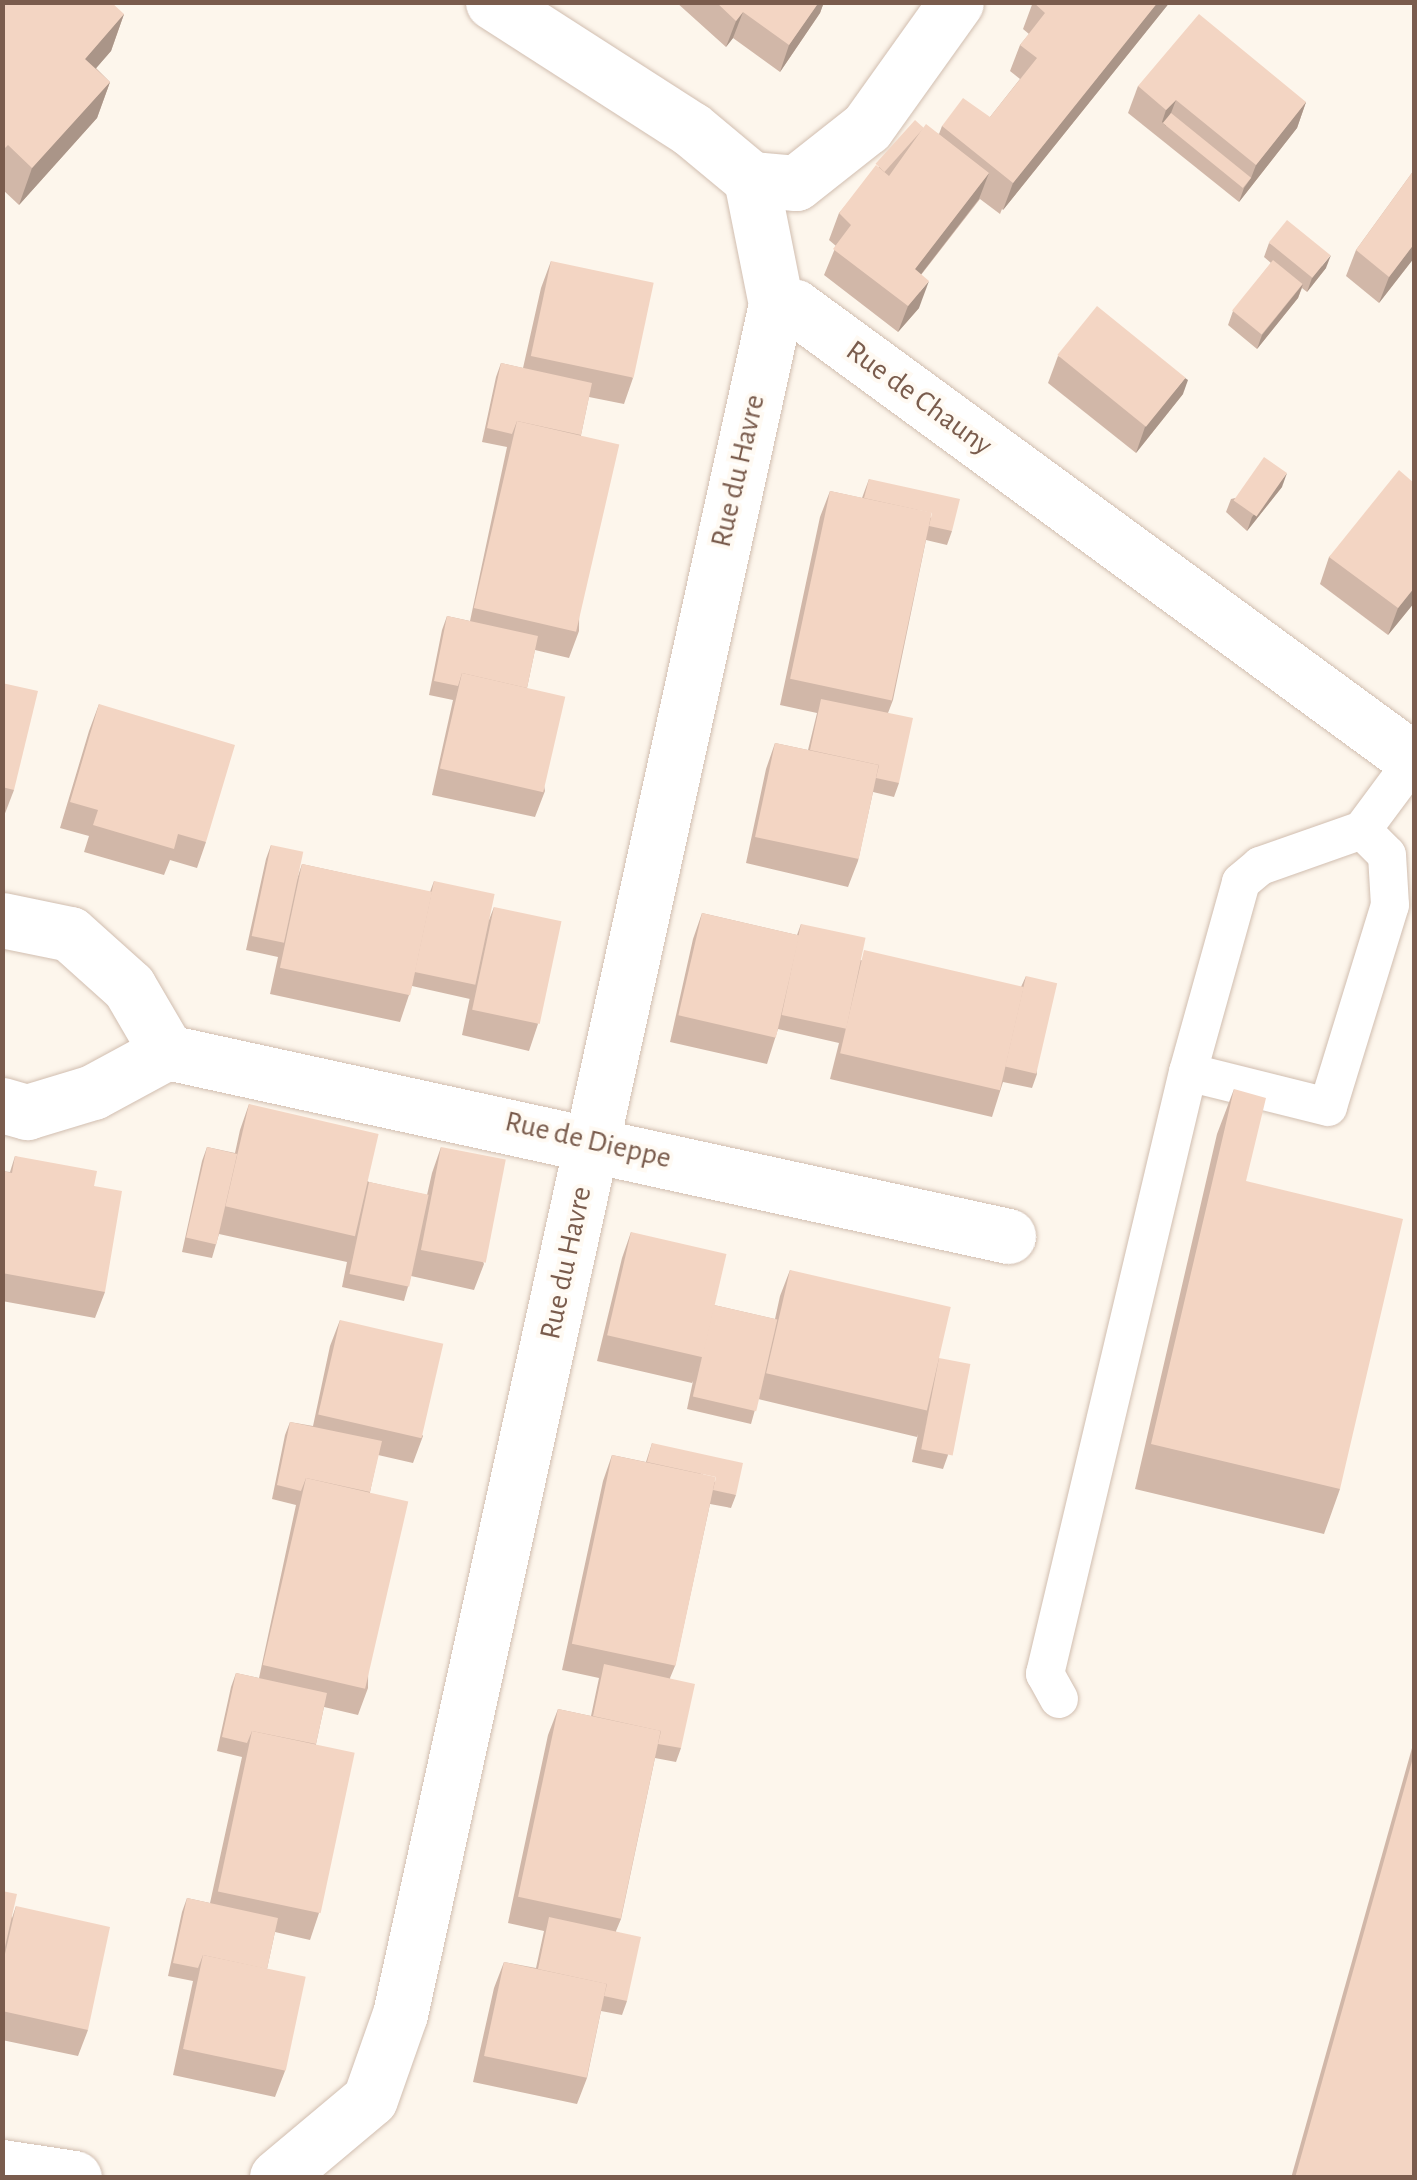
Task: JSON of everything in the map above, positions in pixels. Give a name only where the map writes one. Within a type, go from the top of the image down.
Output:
[{"type":"street","points":[[494,2],[691,129],[751,180],[796,183],[868,127],[956,2]]},
{"type":"street","points":[[751,180],[776,304]]},
{"type":"street","name":"Rue de Chauny","points":[[776,304],[796,306],[1414,760]]},
{"type":"street","name":"Rue du Havre","points":[[278,2177],[370,2099],[400,2014],[776,304]]},
{"type":"street","points":[[2,920],[70,934],[129,987],[167,1052],[93,1092],[27,1112],[2,1106]]},
{"type":"street","name":"Rue de Dieppe","points":[[167,1052],[1008,1236]]},
{"type":"street","points":[[2,2168],[74,2178]]},
{"type":"street","points":[[256,2178],[278,2177]]},
{"type":"lane","points":[[1059,1699],[1045,1674],[1188,1072],[1242,882],[1260,866],[1362,830],[1414,760]]},
{"type":"lane","points":[[1188,1072],[1328,1107],[1390,905],[1387,855],[1362,830]]},
{"type":"building","points":[[2,2],[111,2],[124,14],[85,59],[110,82],[32,168],[8,145],[2,151]]},
{"type":"building","points":[[716,2],[819,2],[789,45],[743,12],[736,21]]},
{"type":"building","points":[[1033,2],[1158,2],[1013,183],[942,126],[963,98],[990,117],[1037,58],[1020,45],[1045,13]]},
{"type":"building","points":[[1199,14],[1306,102],[1256,165],[1176,100],[1166,110],[1138,86]]},
{"type":"building","points":[[1171,113],[1251,178],[1243,188],[1163,123]]},
{"type":"building","points":[[915,120],[924,128],[884,172],[876,164]]},
{"type":"building","points":[[926,124],[989,173],[915,269],[929,281],[908,306],[833,249],[851,225],[839,213],[876,165],[889,176]]},
{"type":"building","points":[[1414,170],[1414,244],[1389,277],[1356,250]]},
{"type":"building","points":[[1287,220],[1331,255],[1312,278],[1269,243]]},
{"type":"building","points":[[1273,260],[1303,284],[1262,334],[1232,311]]},
{"type":"building","points":[[551,261],[654,283],[634,378],[531,356]]},
{"type":"building","points":[[1097,306],[1186,378],[1146,427],[1057,355]]},
{"type":"building","points":[[501,363],[592,383],[581,435],[517,421],[512,434],[487,428]]},
{"type":"building","points":[[517,421],[619,445],[576,632],[474,608]]},
{"type":"building","points":[[1264,457],[1287,473],[1257,516],[1234,500]]},
{"type":"building","points":[[1399,470],[1414,483],[1414,588],[1398,608],[1329,557]]},
{"type":"building","points":[[869,479],[960,499],[952,531],[929,526],[932,513],[864,498]]},
{"type":"building","points":[[830,491],[932,513],[892,700],[790,679]]},
{"type":"building","points":[[447,616],[538,636],[527,688],[462,673],[458,686],[434,681]]},
{"type":"building","points":[[462,673],[565,697],[543,792],[440,768]]},
{"type":"building","points":[[2,683],[38,691],[14,790],[2,787]]},
{"type":"building","points":[[821,699],[913,718],[899,783],[876,778],[879,765],[810,750]]},
{"type":"building","points":[[99,704],[235,745],[206,842],[178,834],[174,849],[93,825],[98,810],[70,802]]},
{"type":"building","points":[[775,743],[879,765],[859,859],[755,837]]},
{"type":"building","points":[[271,845],[303,852],[284,943],[252,936]]},
{"type":"building","points":[[302,864],[432,892],[410,995],[280,968]]},
{"type":"building","points":[[434,881],[495,894],[475,985],[415,972]]},
{"type":"building","points":[[494,907],[561,921],[540,1024],[472,1010]]},
{"type":"building","points":[[702,913],[799,935],[776,1038],[678,1015]]},
{"type":"building","points":[[801,924],[866,938],[846,1029],[782,1015]]},
{"type":"building","points":[[864,950],[1024,987],[1000,1090],[840,1053]]},
{"type":"building","points":[[1026,976],[1057,983],[1036,1074],[1005,1067]]},
{"type":"building","points":[[1234,1089],[1266,1098],[1246,1181],[1403,1219],[1340,1489],[1151,1444]]},
{"type":"building","points":[[249,1104],[379,1134],[355,1236],[225,1206]]},
{"type":"building","points":[[207,1147],[237,1154],[216,1245],[186,1238]]},
{"type":"building","points":[[441,1147],[506,1160],[486,1263],[421,1250]]},
{"type":"building","points":[[15,1156],[97,1171],[94,1186],[122,1191],[105,1292],[2,1273],[2,1171],[12,1173]]},
{"type":"building","points":[[369,1182],[429,1195],[409,1287],[349,1274]]},
{"type":"building","points":[[631,1232],[726,1254],[703,1357],[607,1335]]},
{"type":"building","points":[[790,1270],[951,1307],[927,1410],[766,1373]]},
{"type":"building","points":[[714,1305],[777,1320],[756,1411],[693,1397]]},
{"type":"building","points":[[340,1320],[443,1344],[421,1438],[318,1415]]},
{"type":"building","points":[[939,1358],[970,1364],[953,1455],[921,1449]]},
{"type":"building","points":[[290,1422],[382,1441],[370,1492],[306,1478],[301,1491],[277,1485]]},
{"type":"building","points":[[652,1443],[743,1463],[736,1495],[713,1490],[716,1477],[647,1462]]},
{"type":"building","points":[[612,1455],[716,1477],[676,1666],[572,1644]]},
{"type":"building","points":[[306,1478],[408,1502],[365,1689],[263,1665]]},
{"type":"building","points":[[604,1664],[695,1684],[681,1748],[658,1744],[661,1731],[593,1716]]},
{"type":"building","points":[[236,1673],[327,1693],[316,1744],[252,1731],[247,1743],[222,1737]]},
{"type":"building","points":[[558,1709],[661,1731],[621,1919],[518,1897]]},
{"type":"building","points":[[252,1731],[355,1753],[321,1913],[218,1891]]},
{"type":"building","points":[[1414,1754],[1414,2178],[1295,2178]]},
{"type":"building","points":[[2,1891],[17,1894],[2,1960]]},
{"type":"building","points":[[187,1898],[278,1918],[267,1969],[203,1955],[198,1968],[173,1963]]},
{"type":"building","points":[[16,1906],[110,1927],[88,2030],[2,2011],[2,1967]]},
{"type":"building","points":[[549,1917],[641,1937],[627,2001],[604,1996],[607,1984],[538,1969]]},
{"type":"building","points":[[203,1955],[306,1977],[286,2071],[183,2049]]},
{"type":"building","points":[[504,1962],[607,1984],[587,2078],[484,2056]]}]
